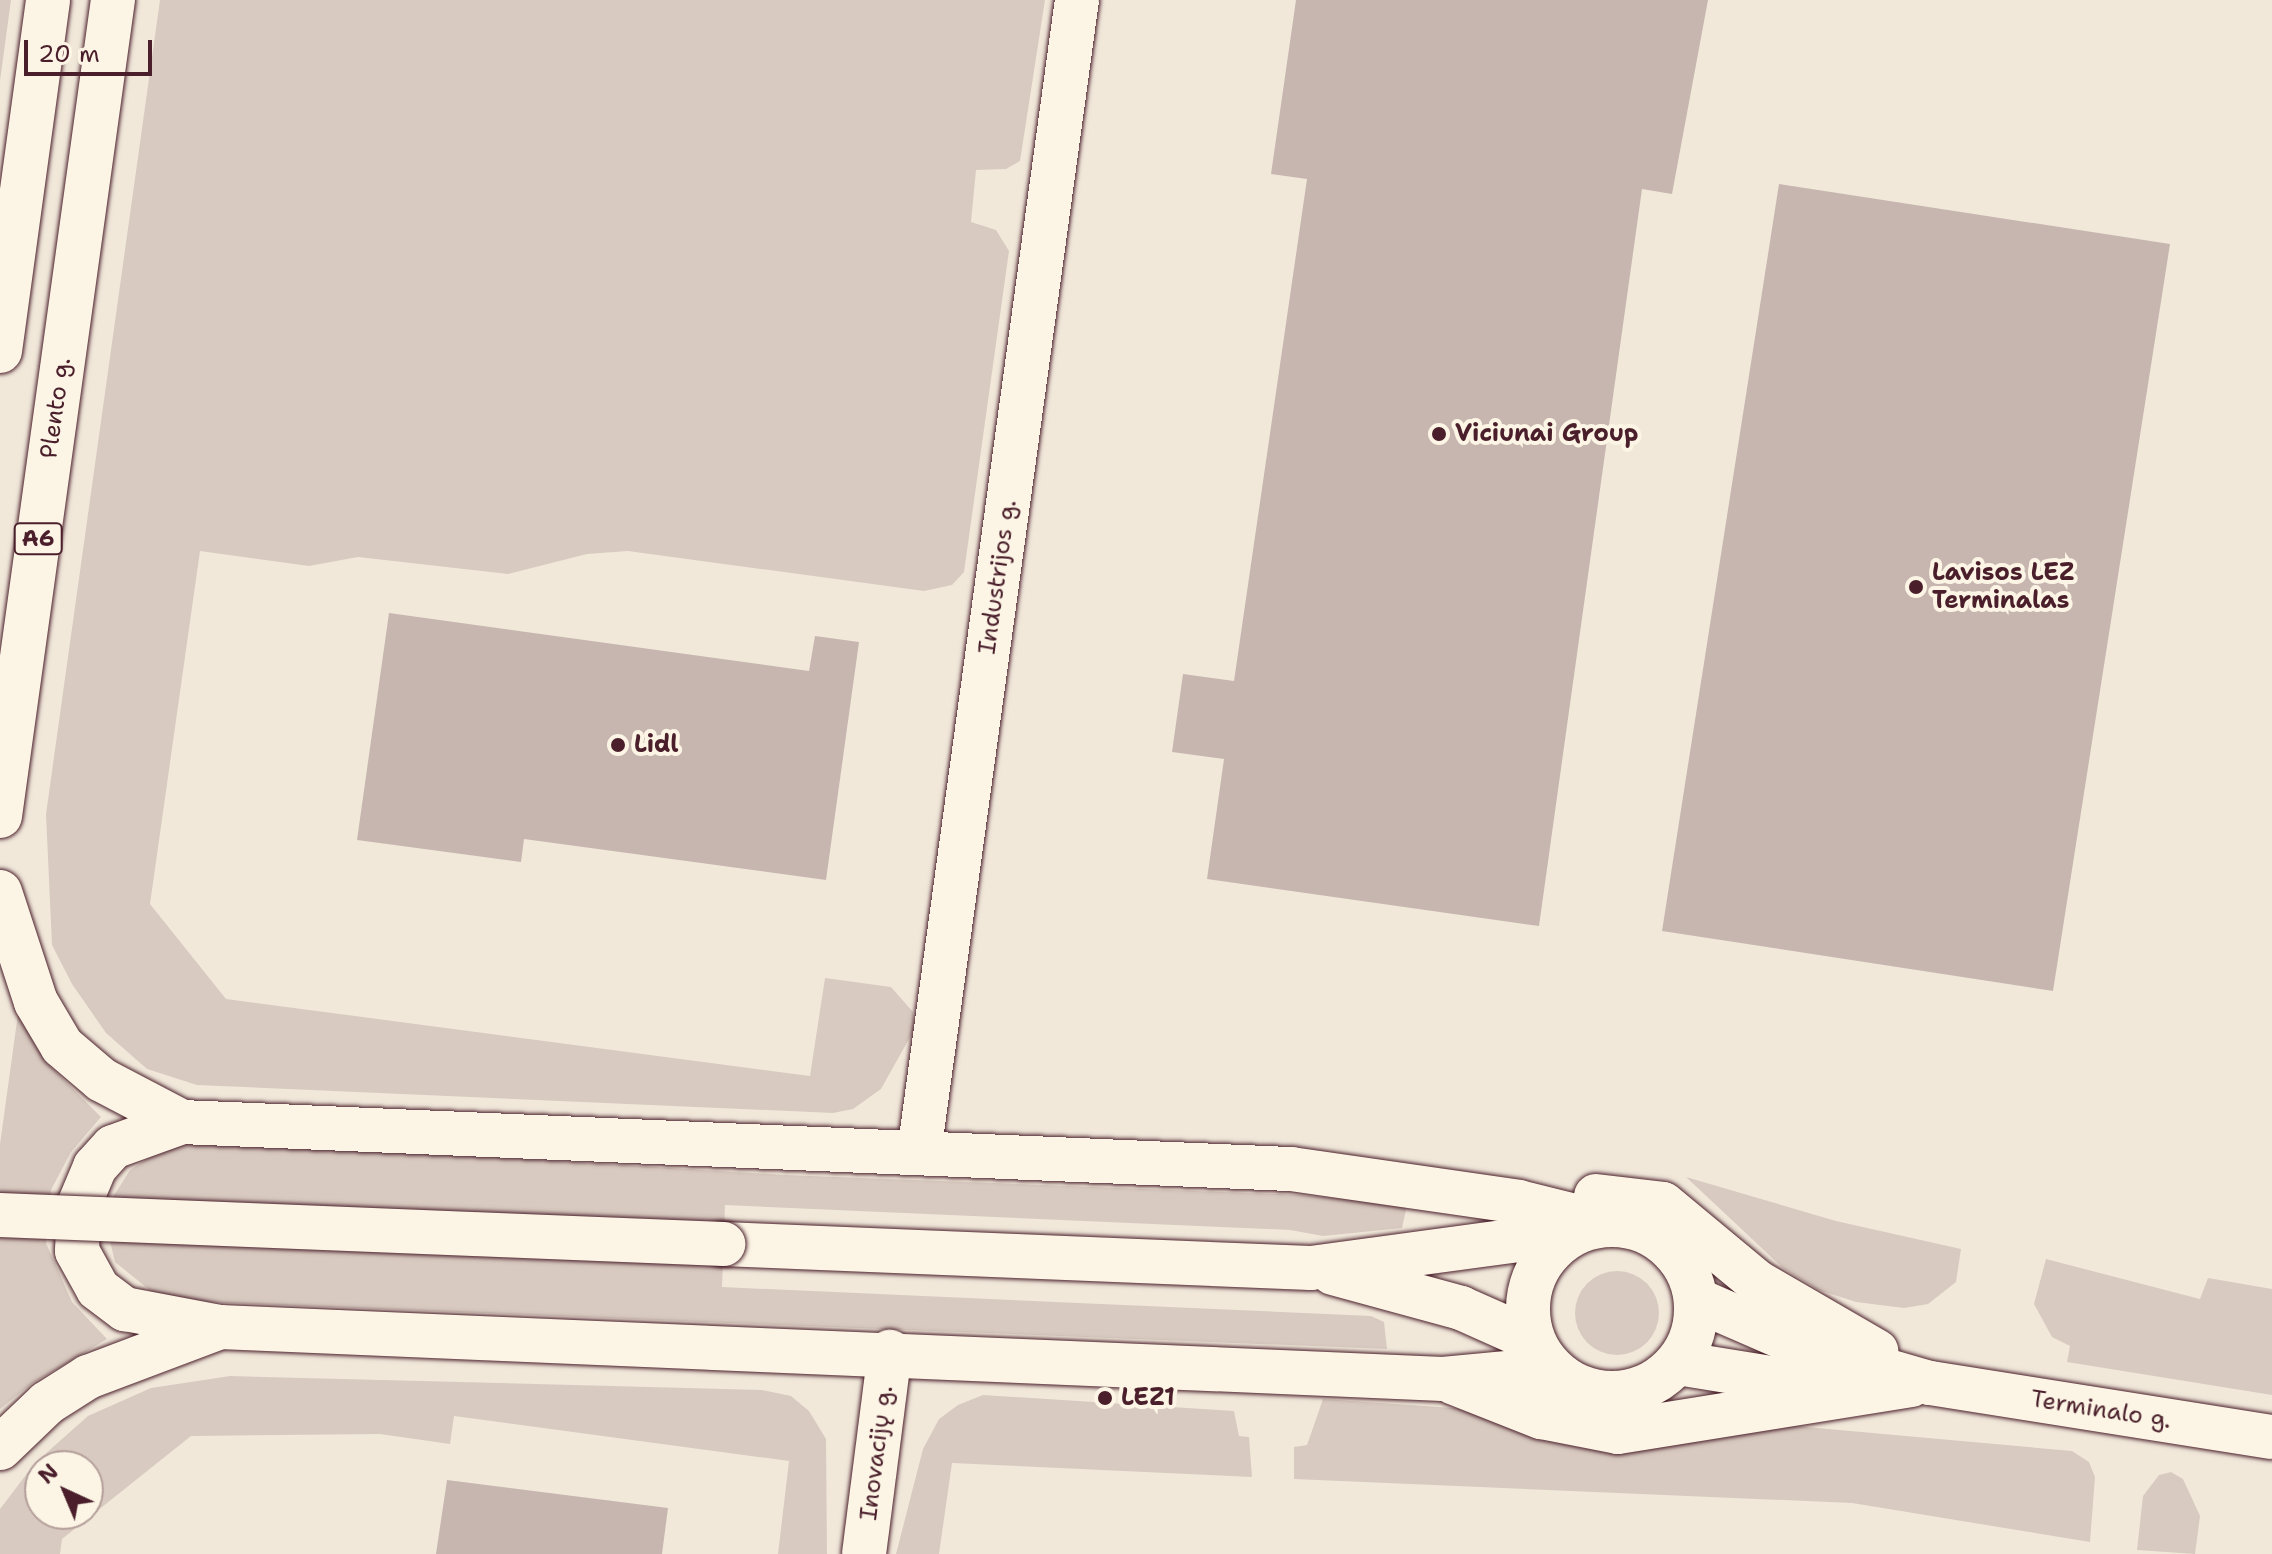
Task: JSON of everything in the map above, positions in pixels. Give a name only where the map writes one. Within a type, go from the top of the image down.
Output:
[{"type":"main road","points":[[0,351],[48,0]]},
{"type":"main road","name":"Plento g.","points":[[0,816],[113,0]]},
{"type":"main road","name":"Industrijos g.","points":[[919,1153],[1077,0]]},
{"type":"main road","points":[[0,892],[36,1002],[62,1046],[102,1080],[182,1122]]},
{"type":"main road","points":[[0,1215],[723,1244],[1311,1268],[1592,1228],[1639,1228],[1667,1244],[1688,1269],[1697,1300],[1694,1334],[1678,1363],[1654,1384],[1624,1394],[1592,1392],[1563,1379],[1526,1371],[1443,1379],[890,1352],[220,1327],[125,1309],[98,1289],[77,1251],[79,1205],[95,1167],[113,1147],[182,1122],[1291,1169],[1519,1202],[1592,1228]]},
{"type":"main road","points":[[1519,1202],[1615,1194],[1663,1204],[1757,1282],[1930,1383]]},
{"type":"main road","points":[[1563,1379],[1533,1340],[1527,1309],[1533,1277],[1551,1250],[1592,1228]]},
{"type":"main road","points":[[1311,1268],[1461,1308],[1533,1340]]},
{"type":"main road","points":[[1697,1300],[1805,1347],[1930,1383]]},
{"type":"main road","points":[[0,1448],[47,1403],[88,1377],[220,1327]]},
{"type":"main road","name":"Inovacijų g.","points":[[864,1554],[890,1352]]},
{"type":"main road","points":[[1678,1363],[1788,1384],[1930,1383]]},
{"type":"main road","points":[[1443,1379],[1541,1417],[1618,1432],[1672,1419],[1930,1383]]},
{"type":"main road","name":"Terminalo g.","points":[[1930,1383],[2272,1437]]},
{"type":"shaded area","points":[[0,0],[11,0],[0,81]]},
{"type":"shaded area","points":[[160,0],[1045,0],[1020,161],[1006,169],[976,170],[971,222],[996,230],[1009,251],[964,572],[952,585],[924,591],[628,551],[587,554],[508,574],[358,557],[309,566],[200,551],[150,904],[226,999],[810,1076],[825,978],[891,987],[913,1012],[914,1030],[881,1089],[853,1109],[833,1113],[197,1085],[147,1069],[106,1033],[72,984],[52,945],[46,814]]},
{"type":"shaded area","points":[[18,1014],[47,1063],[101,1117],[71,1152],[51,1190],[46,1243],[72,1302],[107,1339],[31,1384],[0,1409],[0,1144]]},
{"type":"shaded area","points":[[197,1139],[785,1175],[1300,1195],[1407,1205],[1402,1228],[1323,1236],[1290,1230],[725,1205],[722,1287],[1371,1316],[1384,1322],[1387,1349],[180,1301],[152,1292],[115,1262],[109,1237],[111,1200],[130,1170],[164,1148]]},
{"type":"shaded area","points":[[1686,1177],[1836,1221],[1961,1249],[1956,1282],[1928,1304],[1904,1308],[1856,1302],[1819,1290],[1783,1268]]},
{"type":"shaded area","points":[[2046,1259],[2200,1299],[2208,1278],[2272,1289],[2272,1395],[2067,1362],[2070,1346],[2052,1337],[2034,1304]]},
{"type":"shaded area","points":[[1617,1271],[1633,1274],[1647,1283],[1656,1297],[1659,1313],[1656,1329],[1647,1343],[1633,1352],[1617,1355],[1601,1352],[1587,1343],[1578,1329],[1575,1313],[1578,1297],[1587,1283],[1601,1274]]},
{"type":"shaded area","points":[[230,1376],[762,1390],[791,1396],[809,1411],[826,1439],[827,1554],[778,1554],[789,1461],[454,1416],[450,1444],[380,1434],[191,1436],[104,1505],[104,1450],[50,1450],[88,1416],[151,1388]]},
{"type":"shaded area","points":[[983,1395],[1234,1411],[1239,1436],[1249,1437],[1252,1477],[952,1463],[939,1554],[896,1554],[923,1449],[939,1419],[958,1405]]},
{"type":"shaded area","points":[[1323,1399],[1467,1409],[1608,1453],[1749,1422],[2072,1451],[2089,1462],[2095,1477],[2090,1542],[1852,1503],[1294,1479],[1294,1447],[1307,1445]]},
{"type":"shaded area","points":[[2171,1472],[2183,1479],[2200,1516],[2195,1554],[2137,1550],[2143,1496],[2159,1475]]},
{"type":"shaded area","points":[[24,1477],[24,1530],[73,1530],[62,1539],[60,1554],[0,1554],[0,1509]]},
{"type":"building","name":"Viciunai Group","points":[[1296,0],[1708,0],[1672,194],[1642,189],[1539,926],[1207,879],[1224,759],[1172,752],[1183,674],[1234,681],[1307,179],[1271,174]]},
{"type":"building","name":"Lavisos LEZ Terminalas","points":[[1779,184],[2170,244],[2053,991],[1662,931]]},
{"type":"building","name":"Lidl","points":[[389,613],[809,671],[815,636],[859,642],[826,880],[524,839],[521,862],[357,840]]},
{"type":"building","points":[[447,1480],[668,1508],[662,1554],[436,1554]]},
{"type":"place","name":"Viciunai Group","points":[[1439,434]]},
{"type":"place","name":"Lavisos LEZ Terminalas","points":[[1916,587]]},
{"type":"place","name":"Lidl","points":[[618,745]]},
{"type":"place","name":"LEZ1","points":[[1105,1398]]}]
